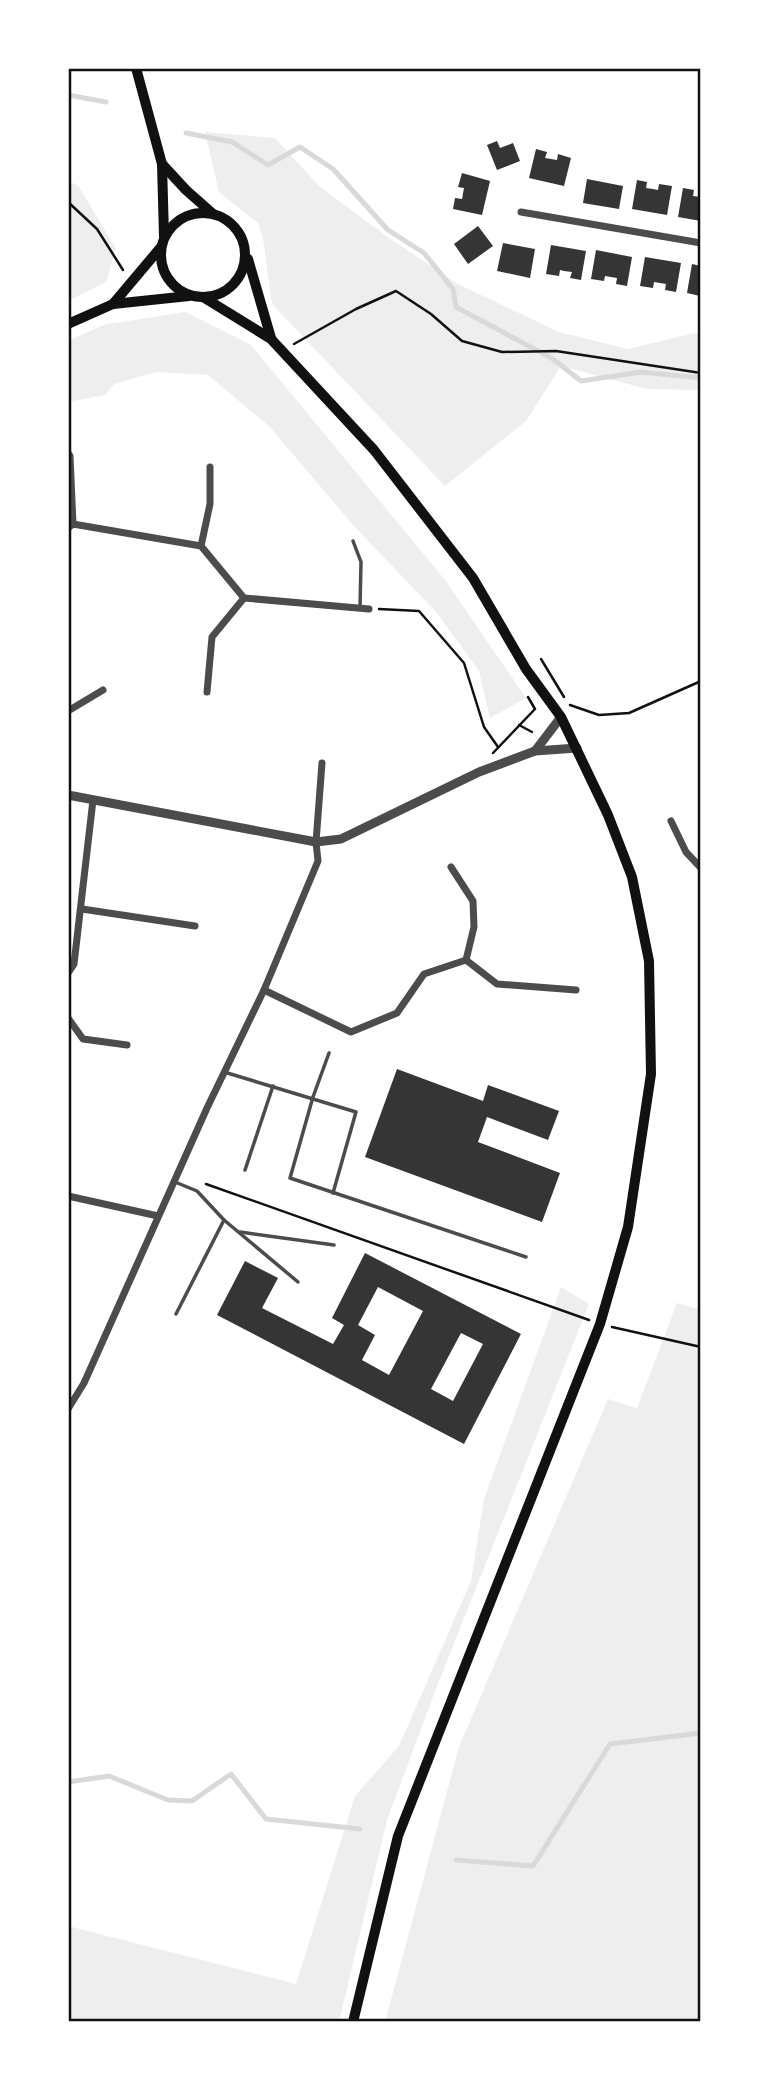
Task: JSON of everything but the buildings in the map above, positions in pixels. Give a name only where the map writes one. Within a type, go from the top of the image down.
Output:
[{"type":"main road","points":[[136,68],[162,164],[160,259],[170,282],[191,296]]},
{"type":"main road","points":[[162,164],[212,213]]},
{"type":"main road","points":[[113,304],[162,242],[172,225],[183,216],[197,212],[212,213],[225,218],[243,239],[271,339]]},
{"type":"main road","points":[[68,324],[113,304],[217,295],[239,278],[246,252]]},
{"type":"main road","points":[[203,297],[271,339],[282,350],[374,450],[473,578],[526,669],[561,718],[577,748],[632,877],[649,961],[652,1074],[628,1227],[600,1324],[398,1836],[353,2022]]},
{"type":"street","points":[[521,212],[701,243]]},
{"type":"street","points":[[68,453],[71,456],[71,526],[201,545],[244,597],[369,609]]},
{"type":"street","points":[[201,545],[210,504],[210,467]]},
{"type":"street","points":[[207,692],[212,637],[244,597]]},
{"type":"street","points":[[68,711],[103,690]]},
{"type":"street","points":[[535,751],[561,718]]},
{"type":"street","points":[[68,794],[316,842],[341,839],[479,772],[535,751],[577,748]]},
{"type":"street","points":[[68,1409],[84,1383],[173,1181],[264,990],[318,861],[316,842],[323,763]]},
{"type":"street","points":[[68,973],[74,964],[82,909],[93,800]]},
{"type":"street","points":[[671,821],[686,852],[701,868]]},
{"type":"street","points":[[451,867],[473,901],[474,926],[466,960]]},
{"type":"street","points":[[82,909],[195,926]]},
{"type":"street","points":[[264,990],[351,1032],[397,1013],[424,974],[466,960]]},
{"type":"street","points":[[466,960],[497,984],[576,990]]},
{"type":"street","points":[[68,1017],[83,1039],[127,1045]]},
{"type":"street","points":[[68,1196],[158,1216]]},
{"type":"lane","points":[[353,541],[360,562],[359,608]]},
{"type":"lane","points":[[329,1053],[313,1097],[290,1178],[526,1257]]},
{"type":"lane","points":[[224,1072],[356,1112],[333,1193]]},
{"type":"lane","points":[[245,1170],[274,1086]]},
{"type":"lane","points":[[173,1181],[197,1191],[224,1220],[298,1282]]},
{"type":"lane","points":[[176,1314],[224,1220]]},
{"type":"lane","points":[[237,1231],[334,1245]]},
{"type":"path","points":[[68,202],[97,229],[131,283]]},
{"type":"path","points":[[282,350],[356,309],[396,291],[431,314],[462,341],[502,352],[556,352],[701,373]]},
{"type":"path","points":[[369,609],[419,611],[464,663],[484,727],[498,747]]},
{"type":"path","points":[[541,659],[570,705],[599,715],[629,713],[701,681]]},
{"type":"path","points":[[479,772],[498,747],[535,709],[522,687]]},
{"type":"path","points":[[203,1183],[600,1324],[701,1348]]},
{"type":"shaded area","points":[[205,132],[275,138],[319,186],[389,238],[458,284],[559,332],[628,349],[694,333],[701,335],[701,390],[647,389],[561,366],[526,421],[445,486],[272,304],[263,239],[258,223],[219,192]]},
{"type":"shaded area","points":[[68,180],[79,187],[116,249],[106,282],[68,301]]},
{"type":"shaded area","points":[[185,312],[251,345],[445,580],[526,698],[490,718],[479,671],[437,613],[353,525],[269,426],[208,375],[156,372],[114,384],[105,395],[68,402],[68,341],[103,325]]},
{"type":"shaded area","points":[[561,1287],[589,1304],[434,1694],[387,1820],[339,2022],[68,2022],[68,1926],[296,1984],[355,1796],[399,1746],[471,1581],[484,1499]]},
{"type":"shaded area","points":[[677,1303],[701,1310],[701,2022],[385,2022],[459,1747],[608,1399],[637,1408]]},
{"type":"waterway","points":[[68,95],[106,102]]},
{"type":"waterway","points":[[186,133],[232,142],[268,165],[300,147],[333,169],[388,230],[424,253],[453,289],[456,307],[553,359],[581,381],[641,372],[701,378]]},
{"type":"waterway","points":[[456,1860],[533,1866],[610,1744],[701,1733]]},
{"type":"waterway","points":[[68,1782],[109,1776],[168,1800],[192,1801],[231,1774],[266,1819],[360,1829]]}]
